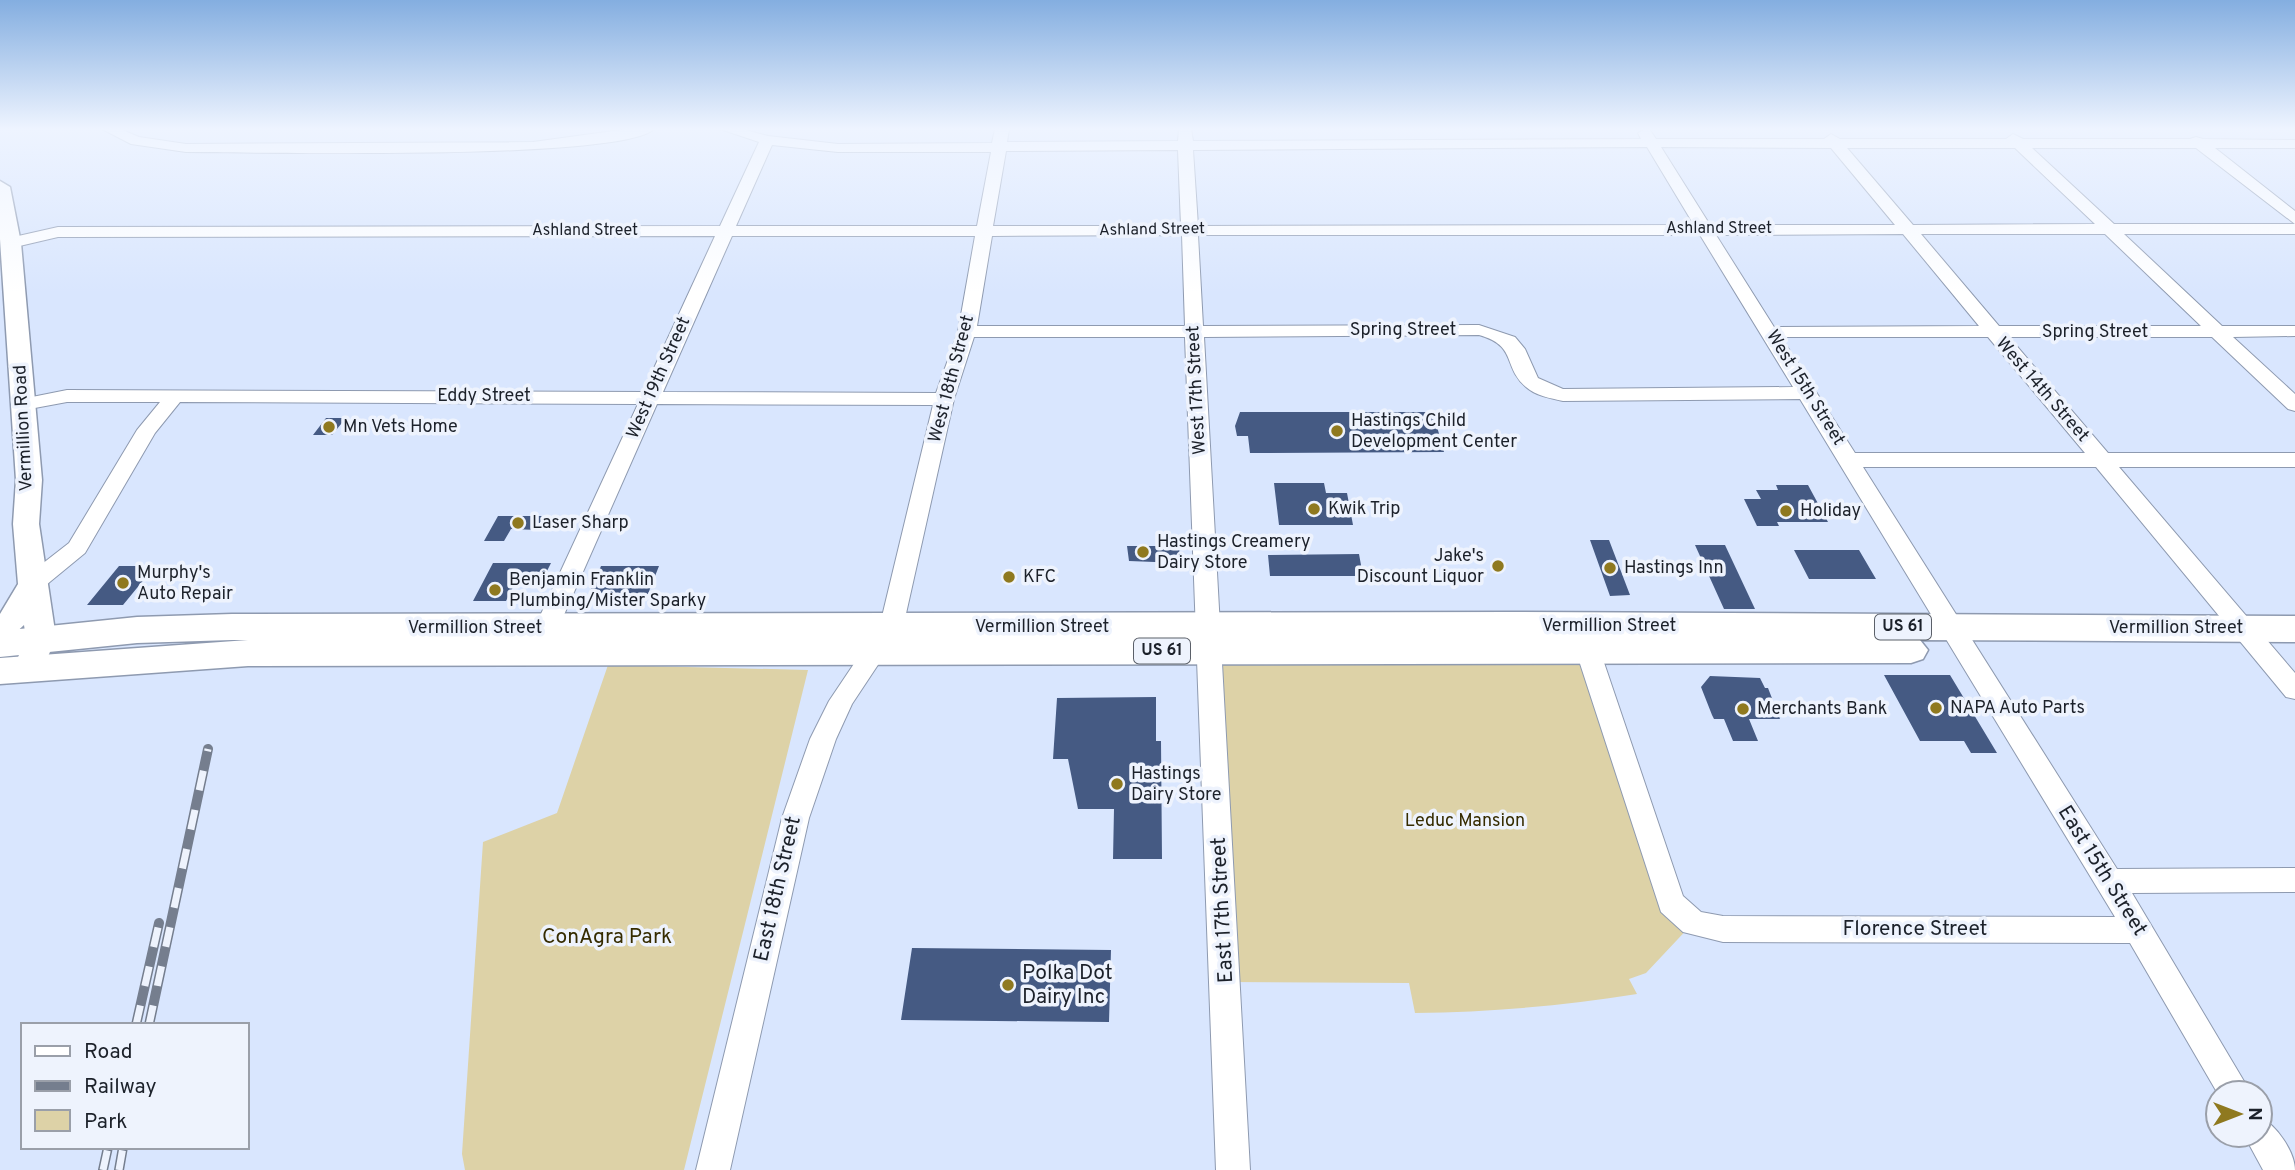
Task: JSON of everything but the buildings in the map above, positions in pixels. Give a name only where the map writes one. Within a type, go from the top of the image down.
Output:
[{"type":"highway","name":"Vermillion Street","points":[[0,644],[23,659],[248,653],[540,640],[1958,639],[2267,644],[2295,629]]},
{"type":"main road","name":"Vermillion Road","points":[[0,187],[11,243],[29,481],[26,524],[32,584],[23,659]]},
{"type":"main road","points":[[0,630],[16,616],[32,584]]},
{"type":"street","name":"West 19th Street","points":[[540,640],[747,184]]},
{"type":"street","name":"West 18th Street","points":[[881,640],[944,399],[967,332],[993,184]]},
{"type":"street","name":"West 17th Street","points":[[1187,184],[1209,638]]},
{"type":"street","name":"West 15th Street","points":[[1676,184],[1850,460],[1958,639]]},
{"type":"street","name":"West 14th Street","points":[[1869,184],[2102,460],[2267,644],[2295,690]]},
{"type":"street","points":[[2062,184],[2295,405]]},
{"type":"street","points":[[2250,184],[2295,219]]},
{"type":"street","name":"Ashland Street","points":[[11,243],[58,232],[2295,229]]},
{"type":"street","name":"Spring Street","points":[[967,332],[1479,330],[1501,334],[1515,345],[1527,377],[1540,389],[1563,394],[1808,393]]},
{"type":"street","name":"Spring Street","points":[[1770,332],[2295,331]]},
{"type":"street","name":"Eddy Street","points":[[24,404],[67,396],[944,399]]},
{"type":"street","points":[[32,584],[77,548],[147,430],[175,396]]},
{"type":"street","points":[[1850,460],[2295,460]]},
{"type":"street","name":"East 17th Street","points":[[1209,638],[1233,1170]]},
{"type":"street","name":"Florence Street","points":[[1584,639],[1671,903],[1693,923],[1723,929],[2138,930]]},
{"type":"street","name":"East 15th Street","points":[[1958,639],[2109,881],[2227,1079]]},
{"type":"street","name":"East 18th Street","points":[[713,1170],[797,808],[836,708],[881,640]]},
{"type":"street","points":[[2109,881],[2295,880]]},
{"type":"street","points":[[2269,1149],[2281,1170]]},
{"type":"green space","name":"Leduc Mansion","points":[[1209,650],[1589,651],[1693,923],[1646,973],[1629,979],[1637,994],[1582,1002],[1499,1010],[1415,1013],[1409,983],[1226,982]]},
{"type":"green space","name":"ConAgra Park","points":[[608,665],[808,670],[684,1170],[465,1170],[462,1154],[483,842],[557,813]]},
{"type":"railway","points":[[149,1023],[208,749]]},
{"type":"railway","points":[[136,1023],[159,923]]},
{"type":"railway","points":[[103,1170],[108,1149]]},
{"type":"railway","points":[[119,1170],[123,1149]]},
{"type":"place","name":"Mn Vets Home","points":[[329,427]]},
{"type":"place","name":"Hastings Child Development Center","points":[[1337,431]]},
{"type":"place","name":"Kwik Trip","points":[[1314,509]]},
{"type":"place","name":"Holiday","points":[[1786,511]]},
{"type":"place","name":"Laser Sharp","points":[[518,523]]},
{"type":"place","name":"Hastings Creamery Dairy Store","points":[[1143,552]]},
{"type":"place","name":"Jake's Discount Liquor","points":[[1498,566]]},
{"type":"place","name":"Hastings Inn","points":[[1610,568]]},
{"type":"place","name":"KFC","points":[[1009,577]]},
{"type":"place","name":"Murphy's Auto Repair","points":[[123,583]]},
{"type":"place","name":"Benjamin Franklin Plumbing/Mister Sparky","points":[[495,590]]},
{"type":"place","name":"NAPA Auto Parts","points":[[1936,708]]},
{"type":"place","name":"Merchants Bank","points":[[1743,709]]},
{"type":"place","name":"Hastings Dairy Store","points":[[1117,784]]},
{"type":"place","name":"Polka Dot Dairy Inc","points":[[1008,985]]}]
